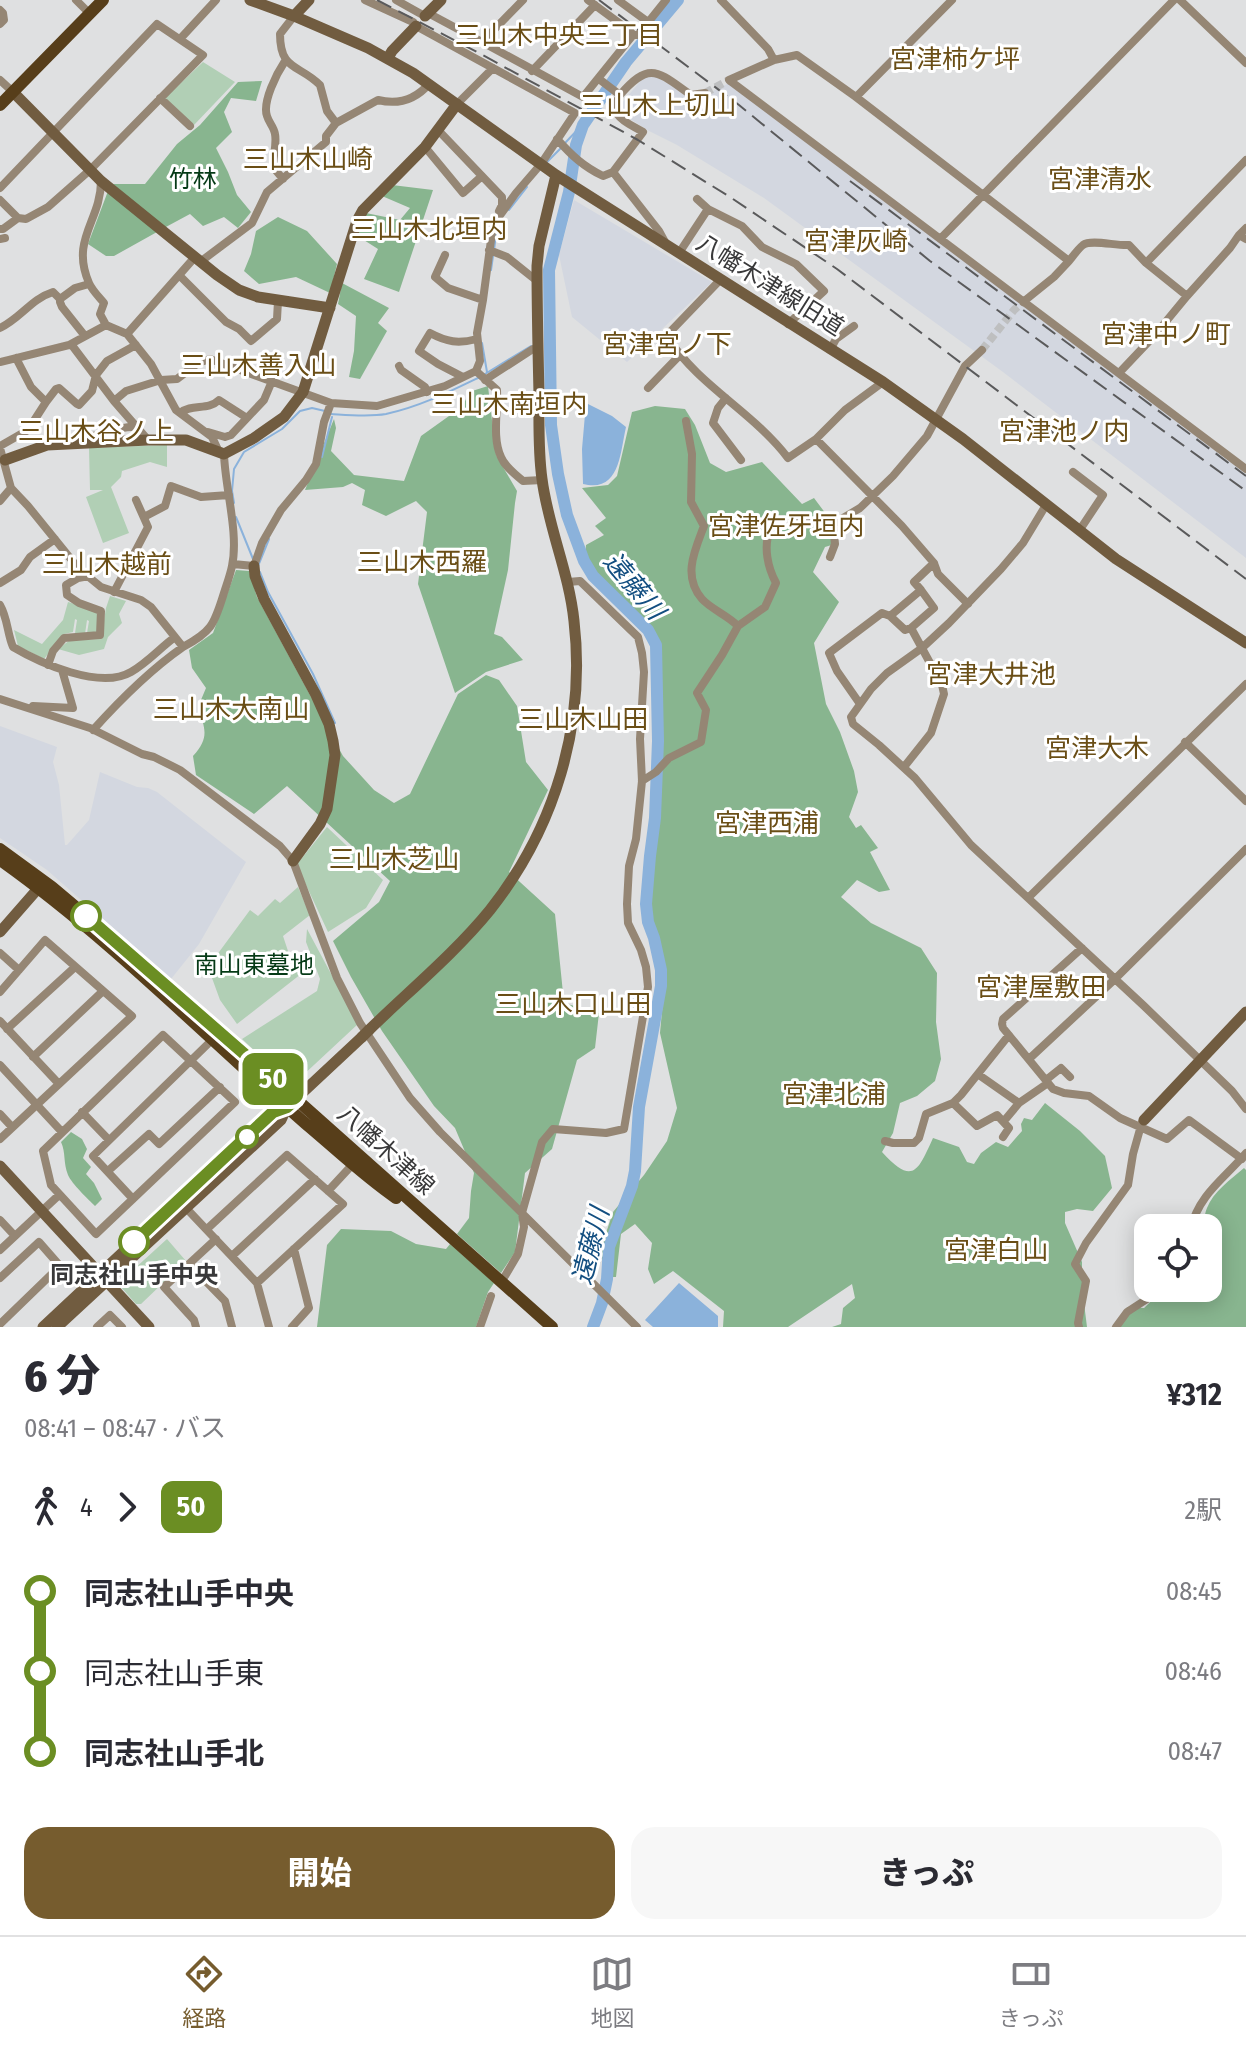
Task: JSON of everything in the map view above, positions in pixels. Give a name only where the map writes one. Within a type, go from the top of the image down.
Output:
[{"type":"main road","points":[[0,105],[103,0]]},
{"type":"main road","name":"八幡木津線","points":[[0,849],[552,1327]]},
{"type":"main road","name":"八幡木津線","points":[[0,860],[42,884]]},
{"type":"main road","name":"八幡木津線","points":[[292,1103],[353,1164],[449,1236]]},
{"type":"street","points":[[76,0],[90,14]]},
{"type":"street","points":[[180,39],[216,0]]},
{"type":"street","name":"八幡木津線旧道","points":[[250,0],[388,58],[429,84],[564,181],[883,382],[1116,559],[1246,643]]},
{"type":"street","points":[[309,0],[280,34],[280,47],[285,61],[320,85],[327,111],[336,123]]},
{"type":"street","points":[[365,0],[415,24],[575,113],[541,164],[493,225],[477,339],[480,375],[497,390],[497,441],[501,457],[523,481],[542,480]]},
{"type":"street","points":[[396,0],[583,97],[666,0]]},
{"type":"street","points":[[425,14],[441,0]]},
{"type":"street","points":[[482,42],[523,0]]},
{"type":"street","points":[[618,0],[648,22]]},
{"type":"street","points":[[721,0],[768,49],[774,60]]},
{"type":"street","points":[[856,97],[952,0]]},
{"type":"street","points":[[940,239],[1177,0],[1246,63]]},
{"type":"street","points":[[532,71],[592,2],[633,35]]},
{"type":"street","points":[[0,10],[4,20],[0,24]]},
{"type":"street","points":[[0,188],[157,24],[203,55],[90,170],[48,207],[26,219],[18,218],[0,200]]},
{"type":"street","points":[[388,58],[415,24]]},
{"type":"street","points":[[1069,261],[797,55],[774,60],[729,80],[1246,469]]},
{"type":"street","points":[[283,179],[273,167],[276,138],[266,115],[274,81],[285,61]]},
{"type":"street","points":[[2,457],[47,445],[148,440],[186,440],[222,453],[254,438],[284,417],[303,392],[351,238],[363,210],[425,147],[457,104],[493,68]]},
{"type":"street","points":[[557,139],[579,162],[603,176],[613,172],[643,132],[620,118],[615,111],[615,103],[634,79],[654,72],[691,95],[705,93]]},
{"type":"street","points":[[599,79],[620,95]]},
{"type":"street","points":[[0,80],[101,181],[239,290],[278,301],[330,308]]},
{"type":"street","points":[[127,334],[179,275],[252,223],[267,192],[326,142],[326,136],[336,123],[378,100],[392,103],[411,98],[429,84]]},
{"type":"street","points":[[160,98],[190,126]]},
{"type":"street","points":[[438,130],[502,197],[500,216]]},
{"type":"street","points":[[425,147],[463,193],[482,176]]},
{"type":"street","points":[[1146,263],[1246,160]]},
{"type":"street","points":[[613,172],[659,231],[667,247]]},
{"type":"street","points":[[93,730],[169,657],[209,630],[217,616],[233,564],[232,523],[222,453],[212,437],[176,410],[161,380],[127,334],[106,325],[100,314],[104,303],[89,284],[83,267],[84,239],[101,193],[101,181]]},
{"type":"street","points":[[43,1327],[186,1208],[281,1120],[292,1103],[469,933],[510,883],[542,827],[561,775],[575,701],[576,646],[568,582],[542,480],[538,349],[539,246],[564,181]]},
{"type":"street","points":[[697,199],[708,209],[742,226],[762,247],[796,264],[824,291],[788,324]]},
{"type":"street","points":[[679,253],[708,209]]},
{"type":"street","points":[[0,229],[18,218]]},
{"type":"street","points":[[1119,373],[1242,237],[1246,228]]},
{"type":"street","points":[[1023,302],[1054,277],[1084,244],[1091,241],[1115,246],[1129,245],[1187,296]]},
{"type":"street","points":[[489,250],[507,257],[537,281]]},
{"type":"street","points":[[445,255],[435,277],[448,288],[483,300]]},
{"type":"street","points":[[179,275],[226,322],[251,341],[277,319],[278,301]]},
{"type":"street","points":[[721,279],[670,332],[668,338],[693,371],[774,440],[788,458],[816,439],[845,410],[883,382]]},
{"type":"street","points":[[60,299],[75,288],[89,284]]},
{"type":"street","points":[[0,328],[14,322],[32,303],[53,292],[85,336]]},
{"type":"street","points":[[0,362],[56,350],[106,325]]},
{"type":"street","points":[[830,350],[836,339],[854,326]]},
{"type":"street","points":[[463,377],[419,351],[430,333],[447,341],[462,343],[477,339]]},
{"type":"street","points":[[71,344],[148,440]]},
{"type":"street","points":[[2,457],[28,430],[56,389],[59,388],[79,405],[92,391],[96,376],[107,361],[136,345]]},
{"type":"street","points":[[114,401],[126,391],[161,380],[177,379],[198,363],[210,359],[331,403],[377,406],[427,392],[463,377],[480,375],[538,349]]},
{"type":"street","points":[[642,781],[669,758],[701,742],[706,710],[697,693],[738,626],[765,607],[776,583],[768,569],[768,545],[770,530],[778,519],[833,524],[860,508],[900,469],[927,436],[965,366],[982,350]]},
{"type":"street","points":[[648,388],[679,356]]},
{"type":"street","points":[[16,358],[31,387],[46,402]]},
{"type":"street","points":[[399,366],[427,392]]},
{"type":"street","points":[[204,430],[225,437],[231,435],[264,400],[272,381]]},
{"type":"street","points":[[726,398],[718,408],[713,423],[741,460]]},
{"type":"street","points":[[180,413],[186,408],[212,406],[219,400],[247,418]]},
{"type":"street","points":[[293,861],[315,832],[327,809],[335,755],[329,724],[264,599],[254,566],[262,543],[281,510],[316,464],[331,403]]},
{"type":"street","points":[[686,421],[692,454],[691,502],[704,526],[689,566],[693,582],[702,599],[738,626]]},
{"type":"street","points":[[92,436],[121,427],[135,427]]},
{"type":"street","points":[[816,439],[902,526],[934,563],[938,574],[968,604]]},
{"type":"street","points":[[2,457],[11,488],[79,569],[101,587],[141,600],[151,607],[183,647]]},
{"type":"street","points":[[1073,472],[1103,495],[1079,531]]},
{"type":"street","points":[[144,517],[165,506],[171,486],[201,497],[229,495]]},
{"type":"street","points":[[0,501],[11,488]]},
{"type":"street","points":[[114,592],[148,527],[136,500]]},
{"type":"street","points":[[1046,505],[1023,543],[1001,569],[922,648],[887,673],[851,717],[853,724],[904,767],[971,845],[1199,1059],[1246,1109]]},
{"type":"street","points":[[830,557],[835,544],[833,524]]},
{"type":"street","points":[[0,583],[21,570],[30,557],[55,539]]},
{"type":"street","points":[[860,704],[837,671],[829,653],[882,613],[905,630],[911,628],[934,608],[914,582],[934,563]]},
{"type":"street","points":[[233,564],[254,566]]},
{"type":"street","points":[[48,665],[53,651],[64,638],[100,635],[101,611],[67,595],[66,585],[89,576]]},
{"type":"street","points":[[505,1276],[518,1254],[524,1227],[522,1213],[542,1142],[553,1129],[606,1133],[624,1129],[648,987],[641,950],[628,923],[627,904],[629,866],[636,839],[642,781],[640,739],[644,672],[638,637],[580,581],[568,582]]},
{"type":"street","points":[[890,616],[921,590]]},
{"type":"street","points":[[0,605],[13,647],[48,665],[93,676],[111,678],[129,674],[175,637]]},
{"type":"street","points":[[904,767],[931,733],[944,694],[911,628]]},
{"type":"street","points":[[22,706],[73,708],[62,670]]},
{"type":"street","points":[[1028,898],[1246,684]]},
{"type":"street","points":[[0,699],[93,730],[180,770],[273,840],[293,861],[337,978],[360,1023],[410,1098],[440,1132],[637,1327]]},
{"type":"street","points":[[1185,742],[1246,801]]},
{"type":"street","points":[[1029,1059],[1246,849]]},
{"type":"street","points":[[0,932],[42,884]]},
{"type":"street","points":[[0,992],[45,940],[132,1016],[0,1139]]},
{"type":"street","points":[[1082,948],[1003,1019],[1003,1028],[1053,1089],[1089,1096],[1120,1118],[1142,1123],[1167,1139],[1189,1120],[1244,1156],[1205,1196],[1195,1214]]},
{"type":"street","points":[[0,953],[19,970]]},
{"type":"street","points":[[7,1029],[75,967]]},
{"type":"street","points":[[33,1057],[103,991]]},
{"type":"street","points":[[1079,1327],[1086,1281],[1075,1264],[1086,1243],[1128,1185],[1142,1123],[1246,1012]]},
{"type":"street","points":[[0,1021],[59,1084]]},
{"type":"street","points":[[163,1035],[220,1087],[235,1102],[96,1234],[51,1185],[43,1151],[163,1035]]},
{"type":"street","points":[[885,1141],[914,1143],[919,1138],[926,1114],[953,1103],[1009,1035]]},
{"type":"street","points":[[133,1199],[93,1156],[216,1036]]},
{"type":"street","points":[[0,1065],[62,1132]]},
{"type":"street","points":[[1004,1121],[1019,1103],[1061,1068],[1070,1077]]},
{"type":"street","points":[[979,1075],[1019,1103]]},
{"type":"street","points":[[108,1171],[149,1134],[159,1144],[220,1087]]},
{"type":"street","points":[[57,1327],[103,1277],[273,1112],[292,1103]]},
{"type":"street","points":[[953,1103],[977,1126],[997,1115],[1009,1128],[1003,1137]]},
{"type":"street","points":[[82,1112],[109,1140]]},
{"type":"street","points":[[0,1114],[12,1127]]},
{"type":"street","points":[[207,1229],[287,1155],[343,1204],[257,1283]]},
{"type":"street","points":[[328,1191],[353,1164]]},
{"type":"street","points":[[0,1166],[149,1327]]},
{"type":"street","points":[[232,1256],[315,1179]]},
{"type":"street","points":[[0,1250],[59,1195]]},
{"type":"street","points":[[186,1208],[257,1283],[269,1327]]},
{"type":"street","points":[[0,1220],[15,1236]]},
{"type":"street","points":[[196,1327],[194,1320],[164,1287],[216,1239]]},
{"type":"street","points":[[0,1278],[39,1242],[60,1266],[0,1324]]},
{"type":"street","points":[[292,1327],[309,1308],[294,1249]]},
{"type":"street","points":[[189,1264],[225,1301],[232,1327]]},
{"type":"street","points":[[480,1327],[491,1296]]},
{"type":"street","points":[[1116,1327],[1127,1312],[1142,1302]]},
{"type":"street","points":[[97,1327],[110,1315],[122,1327]]},
{"type":"shaded area","points":[[653,75],[690,96],[705,95],[729,83],[1246,474],[1246,558],[1003,372],[764,198],[627,117],[622,112],[622,103],[643,78]]},
{"type":"shaded area","points":[[574,200],[712,282],[627,362],[572,317],[559,255]]},
{"type":"shaded area","points":[[0,726],[57,747],[53,762],[59,785],[65,845],[89,820],[100,772],[157,792],[246,862],[199,944],[171,979],[47,870],[0,838]]},
{"type":"green space","points":[[203,62],[235,82],[194,125],[165,98]]},
{"type":"green space","name":"竹林","points":[[262,81],[256,101],[231,98],[224,112],[232,132],[216,148],[237,195],[251,212],[238,228],[224,217],[203,226],[190,214],[164,228],[113,184],[145,184],[177,144],[200,125],[238,82]]},
{"type":"green space","points":[[392,185],[433,190],[399,292],[364,279],[378,249],[356,235],[366,213],[400,220],[410,208],[382,196]]},
{"type":"green space","name":"竹林","points":[[108,191],[157,232],[114,256],[106,256],[88,244]]},
{"type":"green space","points":[[278,217],[307,231],[337,264],[330,293],[296,277],[259,284],[244,271],[256,231]]},
{"type":"green space","points":[[342,283],[389,308],[378,323],[387,331],[360,379],[349,377],[356,316],[338,304]]},
{"type":"green space","points":[[488,386],[496,455],[517,491],[508,570],[494,634],[502,637],[523,660],[486,672],[455,693],[418,584],[427,512],[416,501],[386,516],[362,505],[365,490],[352,483],[343,487],[305,490],[334,419],[336,428],[331,451],[354,475],[404,481],[421,436],[463,406],[469,392]]},
{"type":"green space","points":[[655,406],[685,409],[710,463],[726,472],[762,462],[802,504],[814,498],[826,514],[835,544],[825,547],[813,572],[839,602],[814,643],[826,704],[854,771],[858,792],[849,817],[856,828],[861,825],[878,848],[870,852],[890,890],[879,892],[857,880],[841,897],[871,923],[921,948],[937,973],[936,1022],[941,1059],[935,1081],[917,1096],[900,1103],[893,1133],[882,1152],[901,1169],[914,1170],[933,1138],[959,1147],[967,1162],[974,1164],[981,1153],[996,1142],[1008,1147],[1022,1131],[1024,1118],[1032,1120],[1045,1103],[1080,1131],[1105,1156],[1112,1188],[1093,1211],[1077,1209],[1065,1212],[1065,1223],[1082,1262],[1087,1327],[832,1327],[841,1324],[843,1308],[855,1298],[852,1284],[788,1327],[723,1327],[724,1311],[673,1271],[654,1284],[648,1269],[652,1243],[635,1224],[621,1234],[616,1277],[607,1277],[600,1251],[613,1212],[667,1141],[677,1108],[660,1033],[666,968],[651,922],[649,904],[662,741],[660,647],[648,627],[595,573],[585,557],[586,545],[604,535],[595,526],[606,518],[582,488],[608,485],[617,476],[632,412]]},
{"type":"green space","points":[[167,445],[167,467],[150,462],[122,471],[121,477],[111,487],[129,533],[103,543],[86,497],[103,490],[90,490],[89,448]]},
{"type":"green space","points":[[236,570],[249,571],[257,597],[343,756],[374,790],[394,803],[410,794],[458,694],[486,675],[499,680],[517,706],[526,762],[548,790],[509,872],[555,914],[564,1003],[599,1013],[595,1048],[577,1060],[552,1149],[525,1173],[515,1252],[501,1273],[457,1234],[469,1218],[474,1173],[455,1128],[434,1106],[382,1031],[333,941],[379,902],[390,881],[287,786],[254,814],[196,775],[193,756],[204,738],[198,707],[206,688],[192,668],[189,650],[213,633]]},
{"type":"green space","points":[[110,596],[126,601],[119,614],[122,623],[108,637],[104,649],[79,655],[58,649],[70,640],[101,639]]},
{"type":"green space","points":[[68,602],[101,612],[97,632],[87,633],[87,620],[85,634],[75,633],[75,619],[73,632],[64,634],[44,659],[18,646],[14,630],[42,644],[63,620]]},
{"type":"green space","points":[[327,827],[383,880],[366,908],[328,932],[298,863]]},
{"type":"green space","name":"南山東墓地","points":[[298,887],[310,915],[283,936],[301,974],[237,1024],[220,1000],[208,967],[250,910],[258,916],[275,899],[280,903]]},
{"type":"green space","points":[[307,929],[358,1024],[300,1078],[284,1078],[242,1039],[317,991],[320,979],[306,942]]},
{"type":"green space","points":[[71,1132],[82,1139],[87,1149],[83,1158],[91,1167],[86,1174],[102,1199],[95,1206],[66,1171],[61,1142]]},
{"type":"green space","points":[[1244,1168],[1246,1170],[1246,1327],[1120,1327],[1127,1307],[1144,1308],[1150,1302],[1222,1302],[1222,1214],[1205,1214],[1210,1202]]},
{"type":"green space","points":[[341,1229],[391,1231],[416,1244],[446,1249],[450,1244],[494,1283],[476,1327],[317,1327],[327,1245]]},
{"type":"green space","points":[[167,1239],[186,1261],[141,1304],[136,1304],[121,1287],[121,1281]]},
{"type":"water","points":[[586,403],[626,427],[616,469],[604,483],[595,485],[583,484]]},
{"type":"water","points":[[679,1283],[718,1316],[718,1327],[653,1327],[645,1320]]},
{"type":"waterway","name":"遠藤川","points":[[593,1327],[607,1279],[609,1247],[635,1171],[639,1107],[661,986],[661,970],[646,904],[655,818],[658,741],[656,645],[648,630],[593,576],[567,515],[551,425],[549,270],[583,125],[626,62],[678,0]]},
{"type":"waterway","points":[[565,143],[584,123]]},
{"type":"waterway","points":[[546,163],[561,148]]},
{"type":"waterway","points":[[509,210],[527,187]]},
{"type":"waterway","points":[[494,250],[500,222]]},
{"type":"waterway","points":[[491,270],[493,256]]},
{"type":"waterway","points":[[482,343],[487,372]]},
{"type":"waterway","points":[[485,374],[531,346]]},
{"type":"waterway","points":[[331,414],[386,414],[434,398],[480,377]]},
{"type":"waterway","points":[[234,503],[234,469],[244,452],[282,429],[300,411],[312,408],[325,411]]},
{"type":"waterway","points":[[322,457],[332,417]]},
{"type":"waterway","points":[[236,517],[253,559]]},
{"type":"waterway","points":[[258,566],[269,539]]},
{"type":"waterway","points":[[260,572],[335,723]]},
{"type":"tunnel","points":[[705,93],[729,80]]},
{"type":"tunnel","points":[[982,350],[1023,302]]},
{"type":"railway","points":[[377,0],[638,140],[730,197],[837,269],[1246,579]]},
{"type":"railway","points":[[599,0],[739,105],[930,261],[1246,491]]},
{"type":"railway","points":[[850,181],[1246,476]]},
{"type":"bus line","name":"50","points":[[86,916],[296,1099],[287,1107],[273,1112],[134,1242]]},
{"type":"place","name":"同志社山手中央","points":[[134,1242]]},
{"type":"district","name":"三山木中央三丁目","points":[[559,35]]},
{"type":"district","name":"宮津柿ケ坪","points":[[955,59]]},
{"type":"district","name":"三山木上切山","points":[[658,105]]},
{"type":"district","name":"三山木山崎","points":[[308,159]]},
{"type":"district","name":"宮津清水","points":[[1100,179]]},
{"type":"district","name":"三山木北垣内","points":[[429,229]]},
{"type":"district","name":"宮津灰崎","points":[[856,241]]},
{"type":"district","name":"宮津中ノ町","points":[[1166,334]]},
{"type":"district","name":"宮津宮ノ下","points":[[667,344]]},
{"type":"district","name":"三山木善入山","points":[[258,365]]},
{"type":"district","name":"三山木南垣内","points":[[509,404]]},
{"type":"district","name":"三山木谷ノ上","points":[[96,431]]},
{"type":"district","name":"宮津池ノ内","points":[[1064,431]]},
{"type":"district","name":"宮津佐牙垣内","points":[[786,526]]},
{"type":"district","name":"三山木西羅","points":[[422,562]]},
{"type":"district","name":"三山木越前","points":[[107,564]]},
{"type":"district","name":"宮津大井池","points":[[991,674]]},
{"type":"district","name":"三山木大南山","points":[[231,709]]},
{"type":"district","name":"三山木山田","points":[[583,719]]},
{"type":"district","name":"宮津大木","points":[[1097,748]]},
{"type":"district","name":"宮津西浦","points":[[767,823]]},
{"type":"district","name":"三山木芝山","points":[[394,859]]},
{"type":"district","name":"宮津屋敷田","points":[[1041,987]]},
{"type":"district","name":"三山木口山田","points":[[573,1004]]},
{"type":"district","name":"宮津北浦","points":[[834,1094]]},
{"type":"district","name":"宮津白山","points":[[996,1250]]}]
